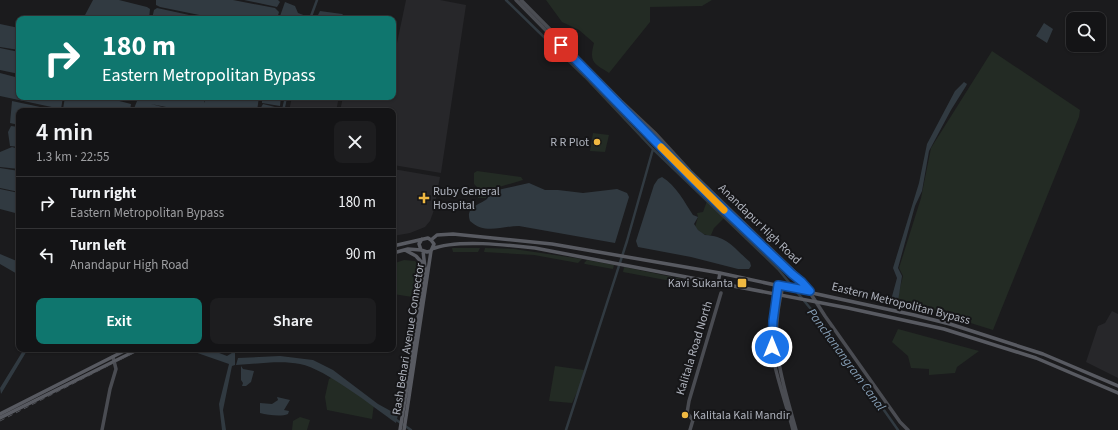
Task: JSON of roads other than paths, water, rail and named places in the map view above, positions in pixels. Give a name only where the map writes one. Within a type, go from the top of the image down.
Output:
[{"type":"main road","name":"Anandapur High Road","points":[[516,0],[694,181],[802,282]]},
{"type":"main road","name":"Anandapur High Road","points":[[521,0],[621,101],[655,133],[690,171],[800,276],[802,282]]},
{"type":"main road","name":"Eastern Metropolitan Bypass","points":[[431,240],[437,234],[484,236],[552,244],[626,258],[720,273],[808,291],[914,315],[985,335],[1043,354],[1118,386]]},
{"type":"main road","points":[[396,245],[426,238],[431,240],[434,244],[432,250],[408,249],[396,252]]},
{"type":"main road","points":[[404,418],[425,268],[420,244],[422,239]]},
{"type":"main road","name":"Eastern Metropolitan Bypass","points":[[432,250],[452,244],[508,245],[624,264],[908,321],[959,334],[1036,358],[1118,393]]},
{"type":"main road","points":[[405,250],[418,258],[425,268]]},
{"type":"main road","name":"Rash Behari Avenue Connector","points":[[401,430],[432,250]]},
{"type":"main road","points":[[718,283],[720,273]]},
{"type":"main road","points":[[802,282],[900,422],[908,430]]},
{"type":"main road","points":[[783,286],[779,295],[773,321],[774,361],[793,430]]},
{"type":"main road","name":"Kalitala Road North","points":[[690,430],[693,420],[687,413],[689,401],[721,293]]},
{"type":"main road","points":[[779,295],[776,327],[777,354],[796,430]]},
{"type":"main road","points":[[0,418],[115,359],[124,352]]},
{"type":"main road","points":[[0,414],[132,352]]},
{"type":"main road","points":[[102,430],[110,389],[116,369],[115,359]]},
{"type":"waterway","points":[[311,16],[317,0]]},
{"type":"waterway","name":"Panchanangram Canal","points":[[506,0],[585,77],[653,149],[778,269],[824,325],[898,430]]},
{"type":"waterway","points":[[284,108],[285,100]]},
{"type":"waterway","points":[[566,430],[627,241],[653,149]]},
{"type":"waterway","points":[[395,419],[411,430]]},
{"type":"railway","points":[[0,421],[135,352]]},
{"type":"place","name":"R R Plot","points":[[597,142]]},
{"type":"place","name":"Ruby General Hospital","points":[[424,198]]},
{"type":"place","name":"Kavi Sukanta","points":[[742,283]]},
{"type":"place","name":"Kalitala Kali Mandir","points":[[685,415]]}]
